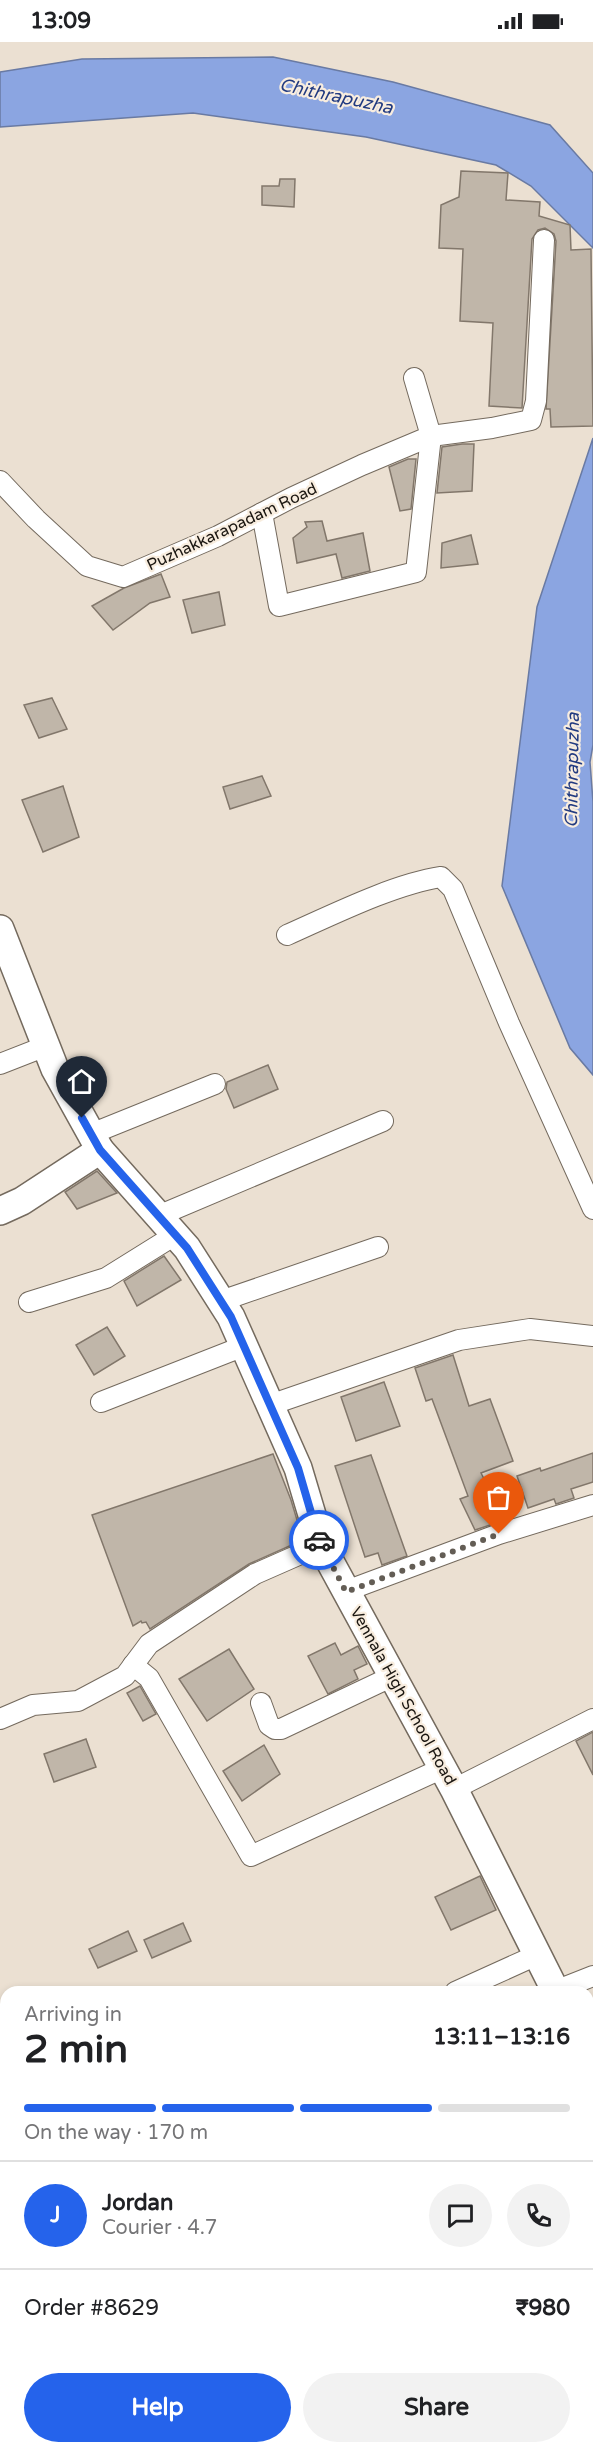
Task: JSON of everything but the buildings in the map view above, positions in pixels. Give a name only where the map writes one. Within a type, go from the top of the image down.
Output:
[{"type":"main road","name":"Vennala High School Road","points":[[0,929],[55,1069],[96,1142],[187,1248],[231,1317],[298,1468],[321,1545],[448,1779],[552,1986]]},
{"type":"main road","points":[[0,1211],[22,1201],[96,1142]]},
{"type":"street","name":"Puzhakkarapadam Road","points":[[0,480],[36,519],[87,566],[123,578],[218,536],[362,465],[431,436],[531,420],[536,401],[544,240]]},
{"type":"street","points":[[262,513],[279,606],[416,572],[431,436],[414,378]]},
{"type":"street","points":[[287,935],[359,904],[428,879],[441,877],[453,889],[509,1023],[593,1209]]},
{"type":"street","points":[[0,1064],[46,1046]]},
{"type":"street","points":[[96,1142],[215,1084]]},
{"type":"street","points":[[30,1302],[106,1278],[167,1226],[383,1121]]},
{"type":"street","points":[[221,1301],[378,1247]]},
{"type":"street","points":[[270,1405],[459,1340],[530,1329],[593,1336]]},
{"type":"street","points":[[101,1402],[244,1346]]},
{"type":"street","points":[[346,1592],[499,1534],[593,1505]]},
{"type":"street","points":[[0,1719],[33,1705],[78,1701],[125,1676],[149,1644],[255,1574],[321,1545]]},
{"type":"street","points":[[133,1665],[150,1678],[251,1856],[593,1719]]},
{"type":"street","points":[[261,1703],[269,1725],[276,1730],[393,1676]]},
{"type":"street","points":[[468,1986],[537,1955]]},
{"type":"street","points":[[569,1986],[593,1976]]},
{"type":"water","name":"Chithrapuzha","points":[[273,57],[393,82],[550,125],[593,173],[593,248],[531,186],[496,165],[366,137],[193,113],[0,127],[0,72],[82,59]]},
{"type":"water","name":"Chithrapuzha","points":[[593,438],[593,745],[590,762],[593,802],[593,1075],[570,1048],[502,886],[537,607]]},
{"type":"way so far","points":[[319,1540],[346,1592],[499,1534]]},
{"type":"route","points":[[82,1118],[100,1150],[187,1248],[231,1317],[298,1468],[319,1540]]}]
